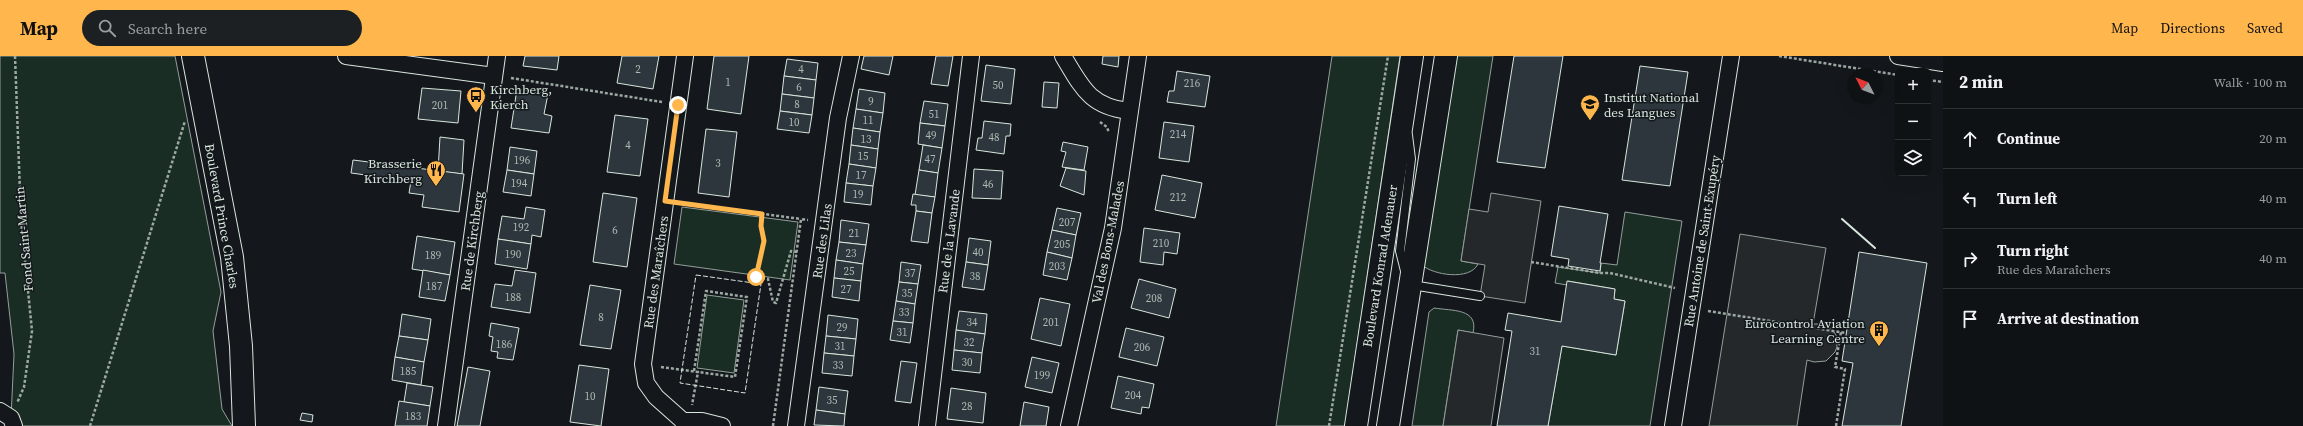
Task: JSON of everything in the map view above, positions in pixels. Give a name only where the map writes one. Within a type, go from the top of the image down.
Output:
[{"type":"main road","name":"Boulevard Prince Charles","points":[[193,56],[232,257],[241,346],[244,426]]},
{"type":"main road","name":"Boulevard Konrad Adenauer","points":[[1356,426],[1412,56]]},
{"type":"main road","points":[[1388,426],[1446,56]]},
{"type":"street","points":[[346,56],[501,76]]},
{"type":"street","name":"Rue de Kirchberg","points":[[446,426],[501,76],[497,56]]},
{"type":"street","name":"Rue des Maraîchers","points":[[685,56],[643,364],[646,383],[656,397],[685,423]]},
{"type":"street","name":"Rue des Lilas","points":[[796,426],[838,118],[851,56]]},
{"type":"street","name":"Rue de la Lavande","points":[[927,426],[971,56]]},
{"type":"street","points":[[1063,56],[1089,96],[1102,105],[1128,112]]},
{"type":"street","name":"Val des Bons-Malades","points":[[1069,426],[1113,228],[1128,112],[1138,56]]},
{"type":"street","name":"Rue Antoine de Saint-Exupéry","points":[[1673,426],[1731,56]]},
{"type":"street","points":[[1898,56],[1943,63]]},
{"type":"street","points":[[685,423],[702,421],[722,426]]},
{"type":"lane","points":[[1938,56],[1943,63]]},
{"type":"lane","name":"Boulevard Konrad Adenauer","points":[[1405,106],[1411,159],[1400,251],[1403,269],[1410,285]]},
{"type":"lane","points":[[1410,285],[1480,296]]},
{"type":"path","name":"Fond Saint-Martin","points":[[8,418],[24,387],[32,331],[21,220],[15,56]]},
{"type":"path","points":[[1329,426],[1388,56]]},
{"type":"path","points":[[1779,56],[1895,75]]},
{"type":"path","points":[[501,76],[678,105]]},
{"type":"path","points":[[1931,80],[1943,82]]},
{"type":"path","points":[[90,426],[187,116],[204,113]]},
{"type":"path","points":[[1098,121],[1107,127],[1109,138]]},
{"type":"path","points":[[665,201],[824,222]]},
{"type":"path","points":[[762,214],[761,226],[764,241],[756,277],[768,279],[774,302],[776,303],[791,251],[797,252]]},
{"type":"path","points":[[773,426],[801,219]]},
{"type":"path","points":[[1531,262],[1610,273],[1675,288]]},
{"type":"path","points":[[643,364],[696,372],[735,377],[747,297],[706,291],[696,372],[685,423]]},
{"type":"path","points":[[1692,308],[1846,333]]},
{"type":"path","points":[[1836,426],[1845,368],[1835,367],[1841,332]]},
{"type":"green space","points":[[0,56],[175,56],[221,292],[213,331],[222,409],[232,426],[14,426],[11,418],[14,354],[5,273],[0,273]]},
{"type":"green space","points":[[1332,56],[1400,56],[1345,426],[1276,426]]},
{"type":"green space","points":[[1455,56],[1493,56],[1461,261],[1478,264],[1474,269],[1467,273],[1451,275],[1442,274],[1427,269],[1422,265]]},
{"type":"green space","points":[[682,207],[798,222],[790,280],[674,264]]},
{"type":"green space","points":[[1625,212],[1682,221],[1650,426],[1548,426],[1562,346],[1616,355],[1625,301],[1614,299],[1615,289],[1568,281],[1567,285],[1555,283],[1558,267],[1600,273],[1601,263],[1617,265]]},
{"type":"green space","points":[[707,295],[744,300],[734,373],[697,368]]},
{"type":"green space","points":[[1434,308],[1462,312],[1468,315],[1472,319],[1474,325],[1473,333],[1458,330],[1443,426],[1412,426],[1429,312]]},
{"type":"shaded area","points":[[1491,193],[1541,201],[1525,303],[1480,296],[1485,265],[1461,261],[1469,209],[1488,212]]},
{"type":"shaded area","points":[[1740,234],[1826,248],[1813,324],[1822,324],[1832,329],[1836,335],[1837,347],[1835,352],[1826,361],[1814,362],[1807,360],[1797,426],[1709,426]]},
{"type":"shaded area","points":[[1458,330],[1504,338],[1491,426],[1443,426]]},
{"type":"building","points":[[525,56],[559,56],[557,70],[523,66]]},
{"type":"building","points":[[622,56],[659,56],[653,89],[617,83]]},
{"type":"building","points":[[714,56],[749,56],[741,114],[707,109]]},
{"type":"building","points":[[864,56],[893,56],[889,75],[861,69]]},
{"type":"building","points":[[936,56],[953,56],[948,86],[931,84]]},
{"type":"building","points":[[1103,56],[1119,56],[1118,67],[1102,64]]},
{"type":"building","points":[[1514,56],[1563,56],[1545,168],[1497,162]]},
{"type":"building","points":[[787,59],[818,63],[816,80],[784,76]]},
{"type":"building","points":[[986,65],[1015,69],[1011,104],[981,101]]},
{"type":"building","points":[[1640,66],[1688,72],[1670,186],[1622,180]]},
{"type":"building","points":[[1177,71],[1210,76],[1205,107],[1167,102],[1169,91],[1174,91]]},
{"type":"building","points":[[784,76],[816,80],[814,98],[782,94]]},
{"type":"building","points":[[1044,82],[1059,83],[1057,108],[1042,107]]},
{"type":"building","points":[[422,88],[461,91],[458,123],[418,119]]},
{"type":"building","points":[[517,89],[548,94],[544,114],[552,116],[549,133],[511,128]]},
{"type":"building","points":[[859,89],[885,93],[883,113],[856,109]]},
{"type":"building","points":[[782,94],[814,98],[812,115],[780,111]]},
{"type":"building","points":[[924,101],[948,104],[945,126],[920,123]]},
{"type":"building","points":[[856,109],[883,113],[880,132],[853,128]]},
{"type":"building","points":[[780,111],[812,115],[809,133],[777,129]]},
{"type":"building","points":[[615,115],[648,119],[640,176],[607,172]]},
{"type":"building","points":[[984,121],[1011,124],[1010,136],[1006,136],[1004,154],[976,150],[978,138],[982,138]]},
{"type":"building","points":[[1164,122],[1194,126],[1189,162],[1159,158]]},
{"type":"building","points":[[920,123],[945,126],[942,148],[918,144]]},
{"type":"building","points":[[853,128],[880,132],[878,149],[851,145]]},
{"type":"building","points":[[706,129],[737,132],[729,197],[698,193]]},
{"type":"building","points":[[440,137],[464,140],[462,174],[438,171]]},
{"type":"building","points":[[1063,142],[1088,147],[1084,170],[1062,167],[1066,152],[1061,151]]},
{"type":"building","points":[[851,145],[878,149],[876,168],[849,164]]},
{"type":"building","points":[[923,145],[942,148],[938,173],[919,170]]},
{"type":"building","points":[[510,147],[537,151],[534,174],[507,170]]},
{"type":"building","name":"Brasserie Kirchberg","points":[[353,160],[464,174],[459,212],[422,207],[424,195],[409,193],[411,181],[351,173]]},
{"type":"building","points":[[849,164],[876,168],[873,186],[846,183]]},
{"type":"building","points":[[1066,168],[1086,171],[1084,195],[1060,186]]},
{"type":"building","points":[[974,169],[1003,171],[1001,199],[972,198]]},
{"type":"building","points":[[507,170],[534,174],[531,196],[503,192]]},
{"type":"building","points":[[919,170],[938,173],[935,197],[915,195]]},
{"type":"building","points":[[1162,175],[1202,183],[1195,218],[1155,210]]},
{"type":"building","points":[[846,183],[873,186],[871,205],[844,202]]},
{"type":"building","points":[[603,193],[637,198],[627,267],[593,262]]},
{"type":"building","points":[[913,194],[935,197],[932,213],[916,211],[916,205],[911,205]]},
{"type":"building","points":[[1559,206],[1608,214],[1600,271],[1568,266],[1569,259],[1551,256]]},
{"type":"building","points":[[526,207],[545,210],[541,237],[532,235],[531,244],[498,239],[502,216],[524,219]]},
{"type":"building","points":[[1057,208],[1081,213],[1076,235],[1052,230]]},
{"type":"building","points":[[916,211],[932,213],[928,243],[911,241]]},
{"type":"building","points":[[841,220],[869,224],[866,245],[839,242]]},
{"type":"building","points":[[1144,228],[1180,233],[1177,254],[1164,252],[1163,265],[1140,262]]},
{"type":"building","points":[[1052,230],[1076,235],[1072,258],[1047,252]]},
{"type":"building","points":[[417,236],[455,242],[450,275],[412,269]]},
{"type":"building","points":[[969,238],[991,241],[988,265],[966,262]]},
{"type":"building","points":[[498,239],[531,244],[527,269],[495,264]]},
{"type":"building","points":[[839,242],[866,245],[863,264],[836,260]]},
{"type":"building","points":[[1047,252],[1072,258],[1067,280],[1043,275]]},
{"type":"building","name":"Eurocontrol Aviation Learning Centre","points":[[1859,252],[1927,263],[1901,426],[1842,426],[1853,363],[1842,361]]},
{"type":"building","points":[[836,260],[863,264],[861,281],[834,278]]},
{"type":"building","points":[[901,262],[921,265],[918,284],[899,282]]},
{"type":"building","points":[[966,262],[988,265],[984,290],[962,287]]},
{"type":"building","points":[[423,270],[450,275],[445,301],[419,297]]},
{"type":"building","points":[[515,270],[536,273],[530,313],[491,307],[495,284],[512,286]]},
{"type":"building","points":[[834,278],[861,281],[859,301],[832,297]]},
{"type":"building","points":[[1139,279],[1176,289],[1169,318],[1131,308]]},
{"type":"building","points":[[1567,281],[1615,289],[1614,299],[1625,301],[1616,355],[1562,346],[1548,426],[1497,426],[1512,331],[1505,330],[1508,313],[1561,322]]},
{"type":"building","points":[[899,282],[918,284],[915,304],[896,301]]},
{"type":"building","points":[[590,285],[621,290],[611,349],[580,345]]},
{"type":"building","points":[[1040,298],[1070,304],[1061,346],[1031,339]]},
{"type":"building","points":[[896,301],[915,304],[913,323],[893,321]]},
{"type":"building","points":[[959,311],[987,314],[985,334],[956,330]]},
{"type":"building","points":[[402,314],[431,319],[428,340],[399,336]]},
{"type":"building","points":[[828,315],[858,319],[856,339],[826,336]]},
{"type":"building","points":[[893,321],[913,323],[910,343],[890,340]]},
{"type":"building","points":[[491,323],[519,328],[513,360],[497,358],[498,352],[491,351],[493,337],[489,336]]},
{"type":"building","points":[[1126,328],[1164,337],[1157,366],[1119,357]]},
{"type":"building","points":[[956,330],[985,334],[982,353],[954,350]]},
{"type":"building","points":[[399,336],[428,340],[424,362],[395,357]]},
{"type":"building","points":[[826,336],[856,339],[854,356],[824,353]]},
{"type":"building","points":[[954,350],[982,353],[980,373],[952,370]]},
{"type":"building","points":[[824,353],[854,356],[852,376],[822,373]]},
{"type":"building","points":[[395,357],[424,362],[421,385],[392,380]]},
{"type":"building","points":[[1032,357],[1059,363],[1052,393],[1025,387]]},
{"type":"building","points":[[901,361],[917,363],[911,403],[895,401]]},
{"type":"building","points":[[579,365],[609,369],[601,426],[570,422]]},
{"type":"building","points":[[468,367],[490,371],[480,426],[457,426]]},
{"type":"building","points":[[1118,376],[1154,384],[1149,408],[1142,407],[1141,414],[1111,408]]},
{"type":"building","points":[[407,383],[433,387],[430,406],[404,402]]},
{"type":"building","points":[[819,387],[848,391],[845,414],[816,410]]},
{"type":"building","points":[[951,388],[986,393],[983,423],[947,419]]},
{"type":"building","points":[[399,401],[430,406],[427,426],[395,426]]},
{"type":"building","points":[[1024,402],[1049,407],[1046,426],[1020,426]]},
{"type":"building","points":[[816,410],[845,414],[844,426],[814,425]]},
{"type":"building","points":[[302,413],[313,415],[312,422],[300,420]]},
{"type":"fence","points":[[696,275],[761,284],[745,393],[680,383],[696,275]]},
{"type":"wall","points":[[1842,219],[1875,248]]},
{"type":"place","name":"Kirchberg, Kierch","points":[[476,113]]},
{"type":"place","name":"Institut National des Langues","points":[[1590,121]]},
{"type":"place","name":"Brasserie Kirchberg","points":[[436,187]]},
{"type":"place","name":"Eurocontrol Aviation Learning Centre","points":[[1879,347]]},
{"type":"route","points":[[678,105],[665,201],[762,214],[761,226],[764,241],[756,277]]}]
